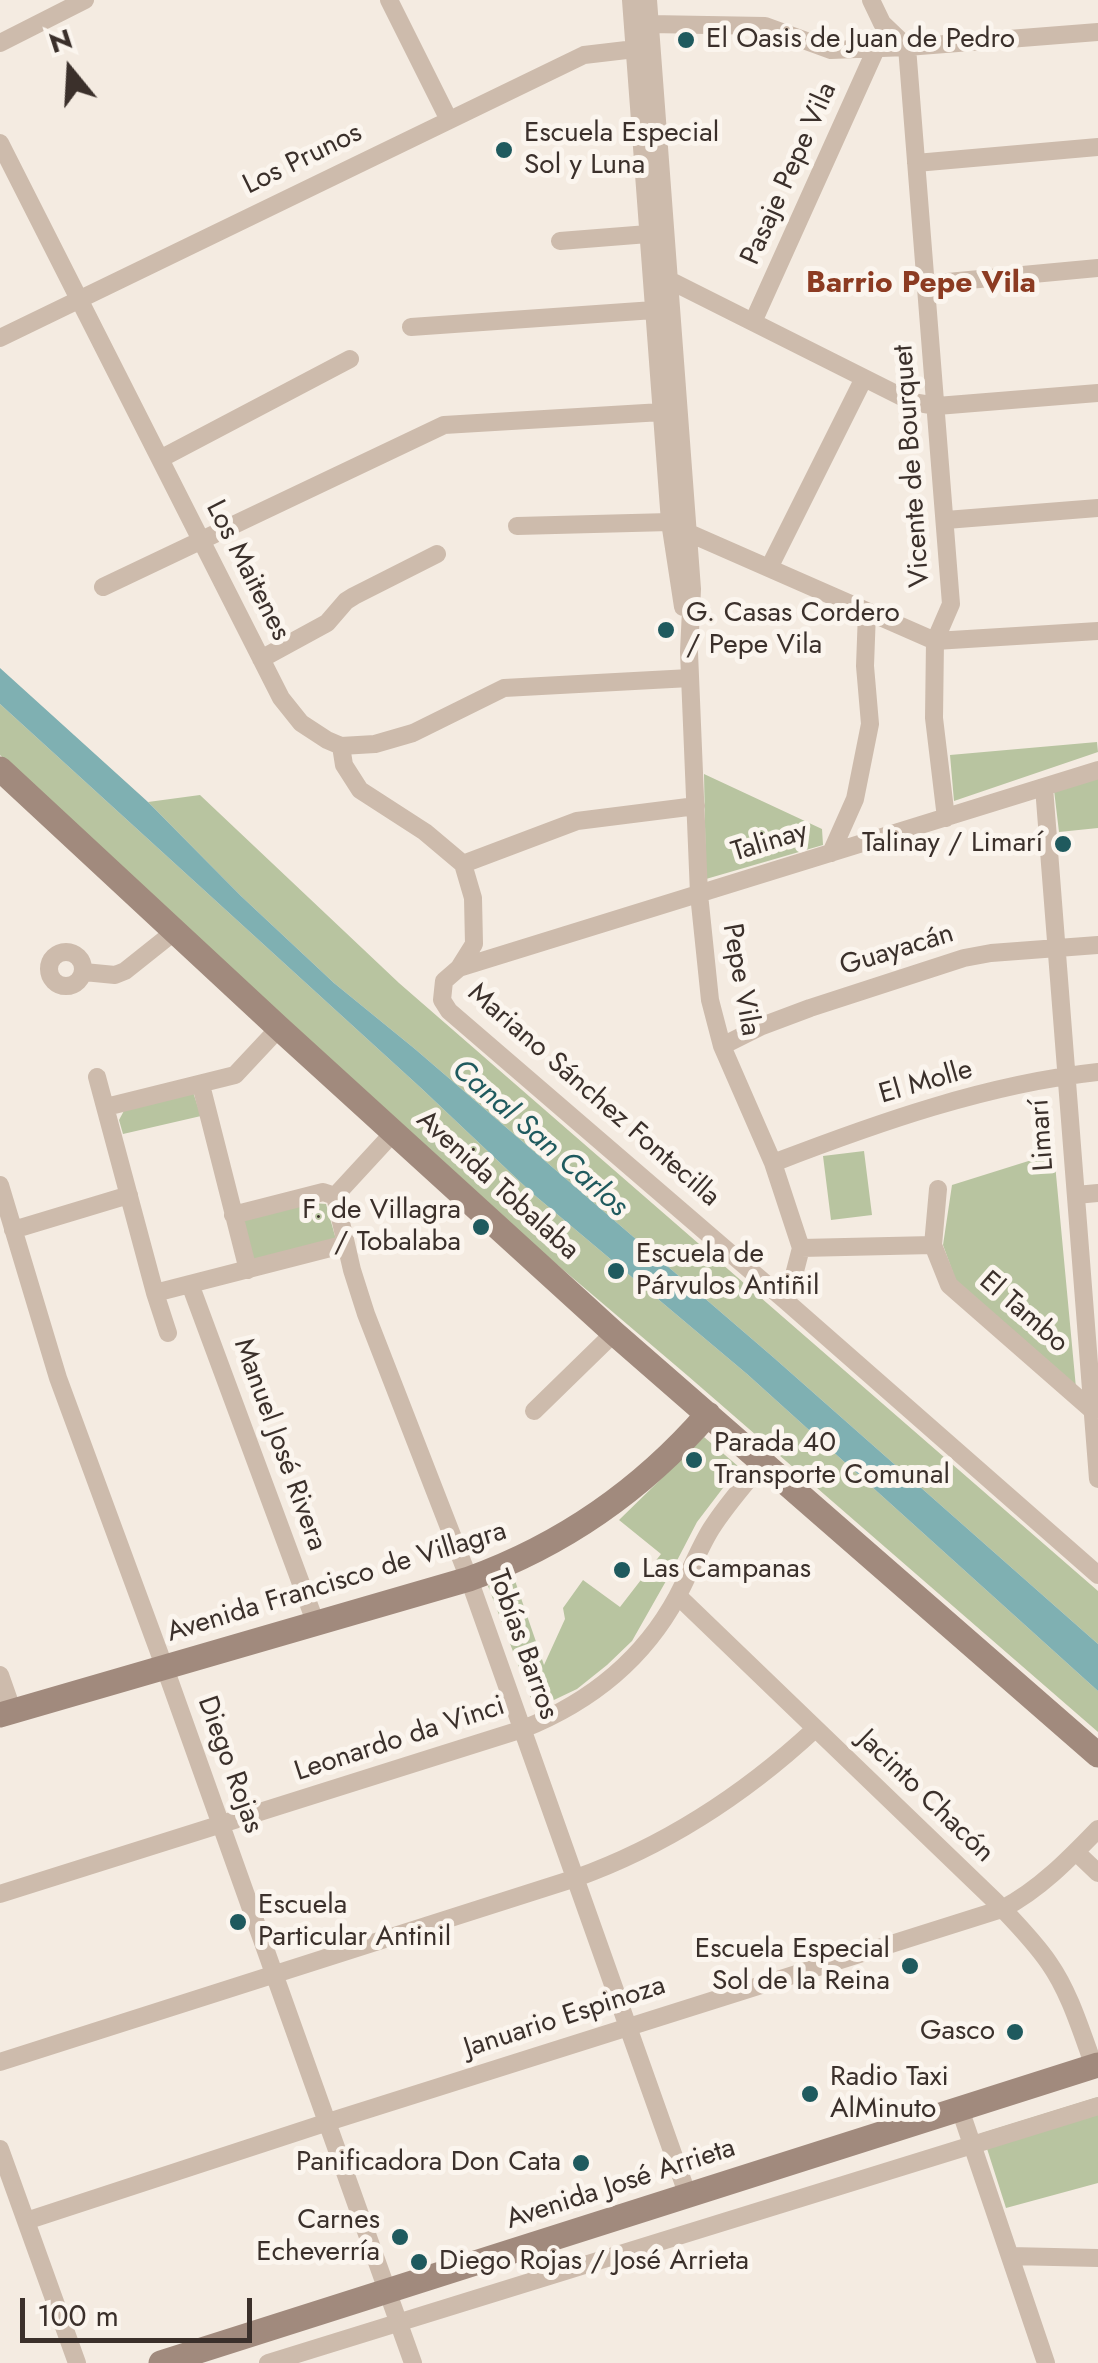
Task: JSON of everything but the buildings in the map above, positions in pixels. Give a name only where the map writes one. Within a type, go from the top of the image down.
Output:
[{"type":"main road","name":"Avenida Tobalaba","points":[[0,769],[614,1333],[1098,1755]]},
{"type":"main road","name":"Avenida Francisco de Villagra","points":[[7,1714],[469,1579],[544,1548],[609,1507],[658,1467],[708,1414]]},
{"type":"main road","name":"Avenida José Arrieta","points":[[161,2363],[1096,2065]]},
{"type":"street","points":[[0,42],[85,0]]},
{"type":"street","points":[[389,0],[448,120]]},
{"type":"street","name":"Pepe Vila","points":[[631,0],[635,49],[646,87],[661,281],[669,390],[662,412],[670,522],[689,652]]},
{"type":"street","name":"Pepe Vila","points":[[648,0],[648,234],[661,281],[654,310],[688,534],[699,894],[710,1000],[722,1046],[773,1164],[801,1248]]},
{"type":"street","points":[[871,0],[882,23],[907,48]]},
{"type":"street","points":[[650,24],[765,26],[831,50],[907,48],[1098,32]]},
{"type":"street","name":"Pasaje Pepe Vila","points":[[753,322],[876,48]]},
{"type":"street","name":"Vicente de Bourquet","points":[[907,48],[952,604],[935,641],[934,718],[946,818]]},
{"type":"street","name":"Los Prunos","points":[[0,338],[584,55],[635,49]]},
{"type":"street","name":"Los Maitenes","points":[[0,144],[281,698],[314,732],[341,746]]},
{"type":"street","points":[[916,163],[1098,147]]},
{"type":"street","points":[[560,241],[648,234]]},
{"type":"street","points":[[926,284],[1098,268]]},
{"type":"street","points":[[661,281],[753,322],[912,402],[936,406],[1098,394]]},
{"type":"street","points":[[411,327],[654,310]]},
{"type":"street","points":[[160,459],[350,359]]},
{"type":"street","points":[[769,568],[864,378]]},
{"type":"street","points":[[103,587],[444,425],[662,412]]},
{"type":"street","points":[[946,520],[1098,508]]},
{"type":"street","points":[[517,526],[670,522],[688,534],[712,541],[935,641],[1098,632]]},
{"type":"street","points":[[261,659],[327,623],[354,596],[437,554]]},
{"type":"street","points":[[831,853],[855,799],[870,724],[865,666],[867,612]]},
{"type":"street","points":[[459,968],[474,944],[474,898],[463,864],[425,832],[360,790],[344,765],[341,746],[375,744],[413,733],[504,688],[690,678]]},
{"type":"street","name":"Talinay","points":[[459,968],[1098,770]]},
{"type":"street","name":"Limarí","points":[[1044,787],[1076,1195],[1092,1320],[1092,1411],[1098,1479]]},
{"type":"street","points":[[463,864],[577,821],[696,806]]},
{"type":"street","points":[[84,972],[115,975],[125,971],[174,932]]},
{"type":"street","name":"Guayacán","points":[[722,1046],[810,1008],[948,962],[991,953],[1098,945]]},
{"type":"street","name":"Mariano Sánchez Fontecilla","points":[[459,968],[442,987],[442,1000],[449,1011],[1098,1575]]},
{"type":"street","points":[[106,1107],[235,1075],[279,1028]]},
{"type":"street","name":"El Molle","points":[[773,1164],[970,1098],[1066,1075],[1098,1072]]},
{"type":"street","points":[[97,1077],[168,1333]]},
{"type":"street","points":[[202,1085],[248,1270]]},
{"type":"street","points":[[233,1215],[323,1192],[335,1196],[394,1132]]},
{"type":"street","name":"Diego Rojas","points":[[0,1184],[70,1413],[413,2363]]},
{"type":"street","name":"El Tambo","points":[[938,1189],[933,1244],[949,1285],[1092,1411]]},
{"type":"street","points":[[1076,1195],[1098,1193]]},
{"type":"street","points":[[13,1230],[129,1195]]},
{"type":"street","name":"Tobías Barros","points":[[335,1196],[366,1314],[469,1579],[688,2196]]},
{"type":"street","points":[[155,1293],[346,1244]]},
{"type":"street","points":[[787,1302],[801,1248],[933,1244]]},
{"type":"street","name":"Manuel José Rivera","points":[[190,1284],[316,1624]]},
{"type":"street","points":[[534,1411],[614,1333]]},
{"type":"street","name":"Leonardo da Vinci","points":[[0,1894],[524,1730],[574,1705],[616,1674],[647,1642],[678,1596],[714,1524],[763,1462]]},
{"type":"street","name":"Jacinto Chacón","points":[[678,1596],[1002,1909],[1040,1951],[1061,1982],[1096,2065]]},
{"type":"street","points":[[0,1676],[7,1714]]},
{"type":"street","points":[[0,2062],[576,1878],[639,1852],[698,1819],[759,1777],[815,1729]]},
{"type":"street","name":"Januario Espinoza","points":[[26,2221],[1002,1909],[1027,1895],[1098,1830]]},
{"type":"street","points":[[1076,1852],[1098,1873]]},
{"type":"street","points":[[268,2363],[1098,2106]]},
{"type":"street","points":[[960,2108],[1046,2363]]},
{"type":"street","points":[[2,2158],[77,2363]]},
{"type":"street","points":[[1010,2256],[1098,2258]]},
{"type":"green space","points":[[0,704],[532,1193],[747,1374],[1098,1691],[1098,1732],[400,1131],[292,1032],[0,755]]},
{"type":"green space","points":[[1097,742],[1098,752],[954,801],[950,755]]},
{"type":"green space","points":[[704,774],[822,829],[823,845],[706,879]]},
{"type":"green space","points":[[1098,778],[1098,828],[1059,832],[1054,790]]},
{"type":"green space","points":[[200,795],[399,983],[1098,1591],[1098,1644],[773,1357],[334,983],[148,802]]},
{"type":"green space","points":[[193,1092],[201,1116],[123,1134],[119,1120],[126,1107]]},
{"type":"green space","points":[[864,1151],[872,1215],[831,1220],[823,1156]]},
{"type":"green space","points":[[1054,1153],[1076,1388],[956,1281],[943,1245],[952,1185]]},
{"type":"green space","points":[[299,1202],[326,1204],[337,1243],[251,1262],[239,1221]]},
{"type":"green space","points":[[704,1437],[739,1467],[697,1522],[632,1641],[577,1689],[535,1709],[488,1586],[511,1569],[544,1665],[565,1619],[563,1608],[583,1580],[620,1607],[661,1554],[619,1520]]},
{"type":"green space","points":[[1098,2097],[1098,2183],[1006,2208],[982,2133]]},
{"type":"water","points":[[0,668],[148,802],[334,983],[773,1357],[1098,1644],[1098,1691],[747,1374],[532,1193],[0,704]]},
{"type":"place","name":"El Oasis de Juan de Pedro","points":[[686,40]]},
{"type":"place","name":"Escuela Especial Sol y Luna","points":[[504,150]]},
{"type":"place","name":"G. Casas Cordero / Pepe Vila","points":[[666,630]]},
{"type":"place","name":"Talinay / Limarí","points":[[1063,844]]},
{"type":"place","name":"F. de Villagra / Tobalaba","points":[[481,1227]]},
{"type":"place","name":"Escuela de Párvulos Antiñil","points":[[616,1271]]},
{"type":"place","name":"Parada 40 Transporte Comunal","points":[[694,1460]]},
{"type":"place","name":"Las Campanas","points":[[622,1570]]},
{"type":"place","name":"Escuela Particular Antinil","points":[[238,1922]]},
{"type":"place","name":"Escuela Especial Sol de la Reina","points":[[910,1966]]},
{"type":"place","name":"Gasco","points":[[1015,2032]]},
{"type":"place","name":"Radio Taxi AlMinuto","points":[[810,2094]]},
{"type":"place","name":"Panificadora Don Cata","points":[[581,2163]]},
{"type":"place","name":"Carnes Echeverría","points":[[400,2237]]},
{"type":"place","name":"Diego Rojas / José Arrieta","points":[[419,2262]]},
{"type":"district","name":"Barrio Pepe Vila","points":[[921,285]]},
{"type":"water label","name":"Canal San Carlos","points":[[539,1139]]}]
